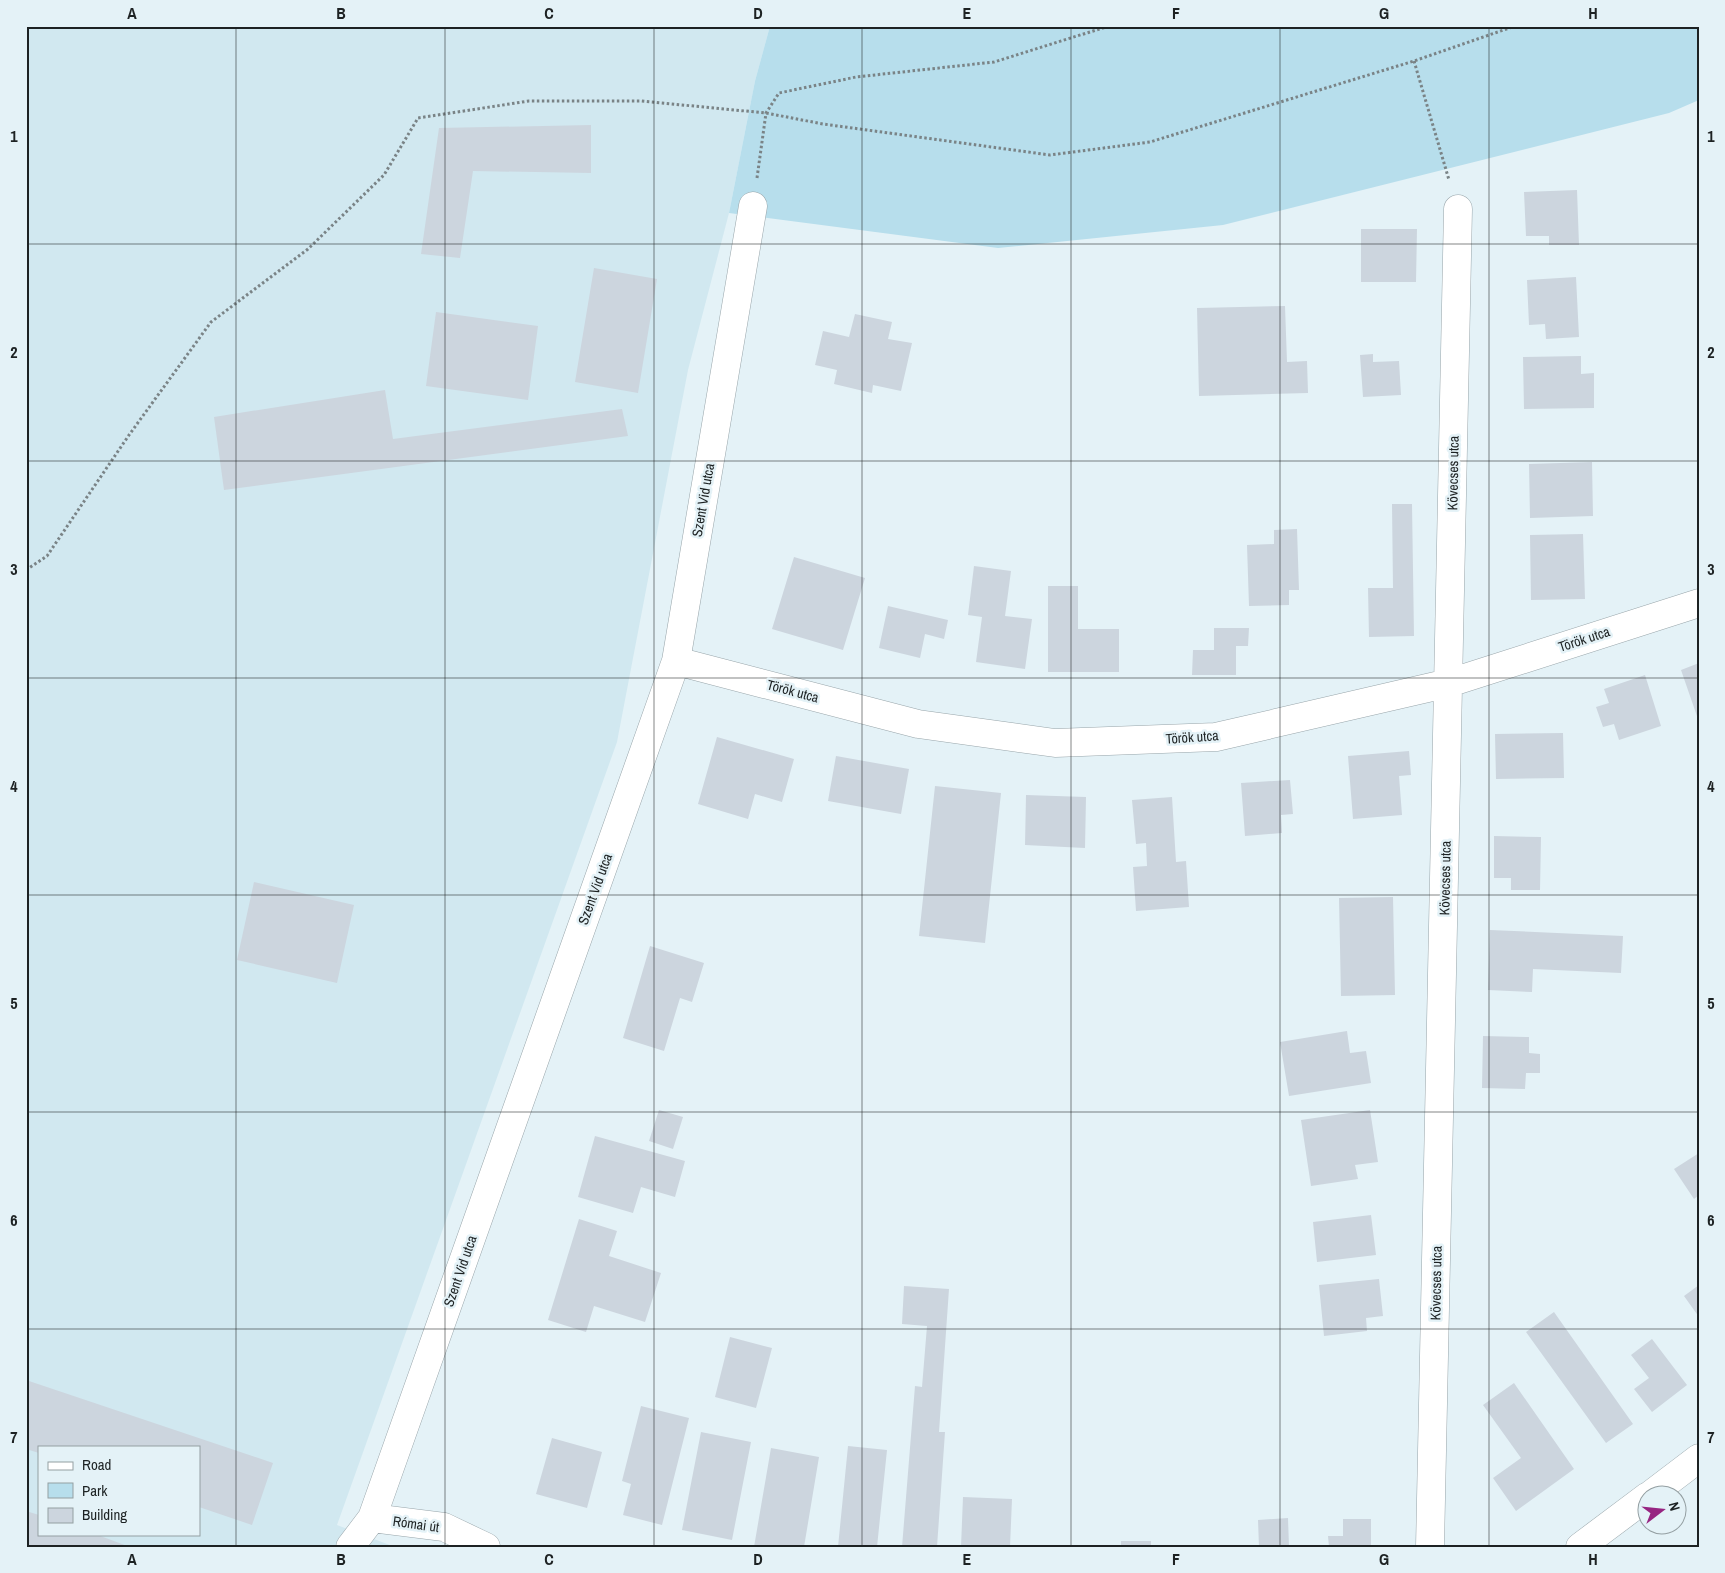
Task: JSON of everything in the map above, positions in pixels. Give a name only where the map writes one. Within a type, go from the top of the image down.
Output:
[{"type":"street","name":"Szent Vid utca","points":[[350,1547],[372,1518],[676,661],[753,206]]},
{"type":"street","name":"Kövecses utca","points":[[1430,1547],[1458,209]]},
{"type":"street","name":"Török utca","points":[[676,661],[918,724],[1055,743],[1216,737],[1449,683],[1699,603]]},
{"type":"street","points":[[1661,1486],[1699,1458]]},
{"type":"street","points":[[1580,1547],[1638,1504]]},
{"type":"street","name":"Római út","points":[[372,1518],[444,1527],[486,1547]]},
{"type":"path","points":[[753,206],[766,113],[779,92],[856,77],[994,62],[1109,26]]},
{"type":"path","points":[[26,570],[47,556],[129,435],[211,322],[308,249],[384,174],[418,118],[529,101],[641,101],[766,113],[823,124],[1050,155],[1150,142],[1414,61],[1515,26]]},
{"type":"path","points":[[1414,61],[1458,209]]},
{"type":"shaded area","points":[[26,26],[770,26],[755,81],[729,213],[688,370],[617,742],[337,1525],[395,1547],[26,1547]]},
{"type":"green space","points":[[770,26],[1699,26],[1699,100],[1669,113],[1223,225],[998,248],[729,213],[755,81]]},
{"type":"building","points":[[591,125],[591,173],[473,171],[460,258],[421,254],[439,128]]},
{"type":"building","points":[[1577,190],[1579,245],[1549,245],[1549,236],[1526,236],[1524,192]]},
{"type":"building","points":[[1361,229],[1417,229],[1416,282],[1361,282]]},
{"type":"building","points":[[594,268],[657,279],[638,393],[575,382]]},
{"type":"building","points":[[1576,277],[1579,337],[1546,339],[1545,324],[1529,325],[1527,280]]},
{"type":"building","points":[[1285,306],[1287,362],[1307,361],[1308,393],[1199,396],[1197,308]]},
{"type":"building","points":[[436,312],[538,326],[528,400],[426,386]]},
{"type":"building","points":[[855,314],[892,322],[888,339],[912,343],[901,391],[873,385],[872,393],[834,384],[837,370],[815,365],[823,331],[849,337]]},
{"type":"building","points":[[1373,354],[1373,362],[1399,361],[1401,395],[1363,397],[1360,355]]},
{"type":"building","points":[[1581,356],[1581,374],[1594,373],[1594,408],[1524,409],[1523,357]]},
{"type":"building","points":[[385,390],[393,439],[622,409],[628,436],[224,490],[214,417]]},
{"type":"building","points":[[1592,462],[1593,516],[1530,518],[1529,464]]},
{"type":"building","points":[[1392,504],[1412,504],[1414,636],[1369,637],[1368,588],[1393,588]]},
{"type":"building","points":[[1297,529],[1299,590],[1289,590],[1289,605],[1249,606],[1247,545],[1274,544],[1274,530]]},
{"type":"building","points":[[1583,534],[1585,599],[1531,600],[1530,535]]},
{"type":"building","points":[[794,557],[865,578],[843,650],[772,629]]},
{"type":"building","points":[[974,566],[1011,571],[1005,616],[1032,619],[1025,669],[976,662],[982,617],[968,615]]},
{"type":"building","points":[[1048,586],[1078,586],[1078,629],[1119,629],[1119,672],[1048,672]]},
{"type":"building","points":[[888,606],[948,620],[944,639],[925,634],[920,658],[879,648]]},
{"type":"building","points":[[1214,628],[1249,628],[1248,646],[1236,646],[1236,675],[1192,675],[1193,650],[1214,650]]},
{"type":"building","points":[[1699,663],[1699,719],[1698,719],[1681,670]]},
{"type":"building","points":[[1645,675],[1661,726],[1619,740],[1614,724],[1603,727],[1596,707],[1609,703],[1604,689]]},
{"type":"building","points":[[1563,733],[1564,778],[1496,779],[1495,734]]},
{"type":"building","points":[[717,737],[794,759],[782,802],[755,794],[748,819],[698,804]]},
{"type":"building","points":[[1409,751],[1411,775],[1399,776],[1402,815],[1353,819],[1348,756]]},
{"type":"building","points":[[836,756],[909,769],[901,814],[828,801]]},
{"type":"building","points":[[1290,780],[1293,814],[1281,815],[1282,833],[1245,836],[1241,783]]},
{"type":"building","points":[[935,786],[1001,793],[985,943],[919,936]]},
{"type":"building","points":[[1026,795],[1086,797],[1085,848],[1025,845]]},
{"type":"building","points":[[1172,797],[1176,862],[1186,861],[1189,907],[1136,911],[1133,867],[1147,866],[1146,843],[1136,844],[1132,800]]},
{"type":"building","points":[[1494,836],[1541,837],[1540,890],[1511,890],[1511,878],[1494,878]]},
{"type":"building","points":[[254,882],[354,905],[337,983],[237,960]]},
{"type":"building","points":[[1393,897],[1395,995],[1341,996],[1339,898]]},
{"type":"building","points":[[1490,930],[1623,936],[1621,973],[1533,969],[1532,992],[1488,990]]},
{"type":"building","points":[[650,946],[704,963],[692,1002],[680,998],[664,1051],[623,1038]]},
{"type":"building","points":[[1347,1031],[1350,1053],[1366,1051],[1371,1083],[1289,1096],[1280,1042]]},
{"type":"building","points":[[1483,1036],[1529,1037],[1529,1053],[1540,1054],[1540,1073],[1526,1073],[1525,1089],[1482,1088]]},
{"type":"building","points":[[659,1110],[683,1117],[673,1149],[649,1141]]},
{"type":"building","points":[[1370,1110],[1378,1162],[1355,1165],[1358,1179],[1311,1186],[1301,1120]]},
{"type":"building","points":[[595,1136],[685,1161],[675,1197],[641,1187],[633,1213],[578,1197]]},
{"type":"building","points":[[1699,1153],[1699,1195],[1694,1199],[1674,1169]]},
{"type":"building","points":[[1371,1215],[1376,1255],[1317,1262],[1313,1222]]},
{"type":"building","points":[[579,1219],[617,1231],[609,1256],[661,1273],[645,1322],[594,1306],[586,1332],[548,1320]]},
{"type":"building","points":[[1379,1279],[1383,1316],[1366,1318],[1367,1331],[1324,1336],[1319,1285]]},
{"type":"building","points":[[1699,1285],[1699,1317],[1684,1296]]},
{"type":"building","points":[[904,1286],[949,1289],[939,1432],[945,1432],[937,1547],[902,1547],[915,1386],[922,1387],[927,1326],[902,1324]]},
{"type":"building","points":[[1554,1312],[1633,1424],[1606,1443],[1526,1332]]},
{"type":"building","points":[[730,1337],[772,1348],[756,1408],[715,1397]]},
{"type":"building","points":[[1652,1339],[1687,1385],[1652,1412],[1634,1389],[1649,1378],[1631,1355]]},
{"type":"building","points":[[26,1380],[273,1463],[252,1525],[200,1507],[200,1446],[38,1446],[38,1453],[26,1449]]},
{"type":"building","points":[[1514,1383],[1574,1469],[1516,1511],[1493,1478],[1521,1458],[1483,1405]]},
{"type":"building","points":[[641,1406],[689,1418],[662,1525],[623,1515],[631,1484],[622,1481]]},
{"type":"building","points":[[701,1432],[751,1442],[732,1540],[682,1530]]},
{"type":"building","points":[[552,1438],[602,1452],[587,1508],[536,1494]]},
{"type":"building","points":[[848,1446],[887,1450],[877,1547],[838,1547]]},
{"type":"building","points":[[771,1448],[819,1457],[804,1547],[754,1547]]},
{"type":"building","points":[[963,1497],[1012,1499],[1010,1547],[961,1547]]},
{"type":"building","points":[[26,1511],[38,1515],[38,1536],[100,1536],[130,1547],[26,1547]]},
{"type":"building","points":[[1288,1518],[1289,1547],[1259,1547],[1258,1520]]},
{"type":"building","points":[[1343,1519],[1371,1519],[1371,1547],[1329,1547],[1328,1536],[1343,1536]]},
{"type":"building","points":[[1121,1541],[1151,1541],[1151,1547],[1121,1547]]}]
